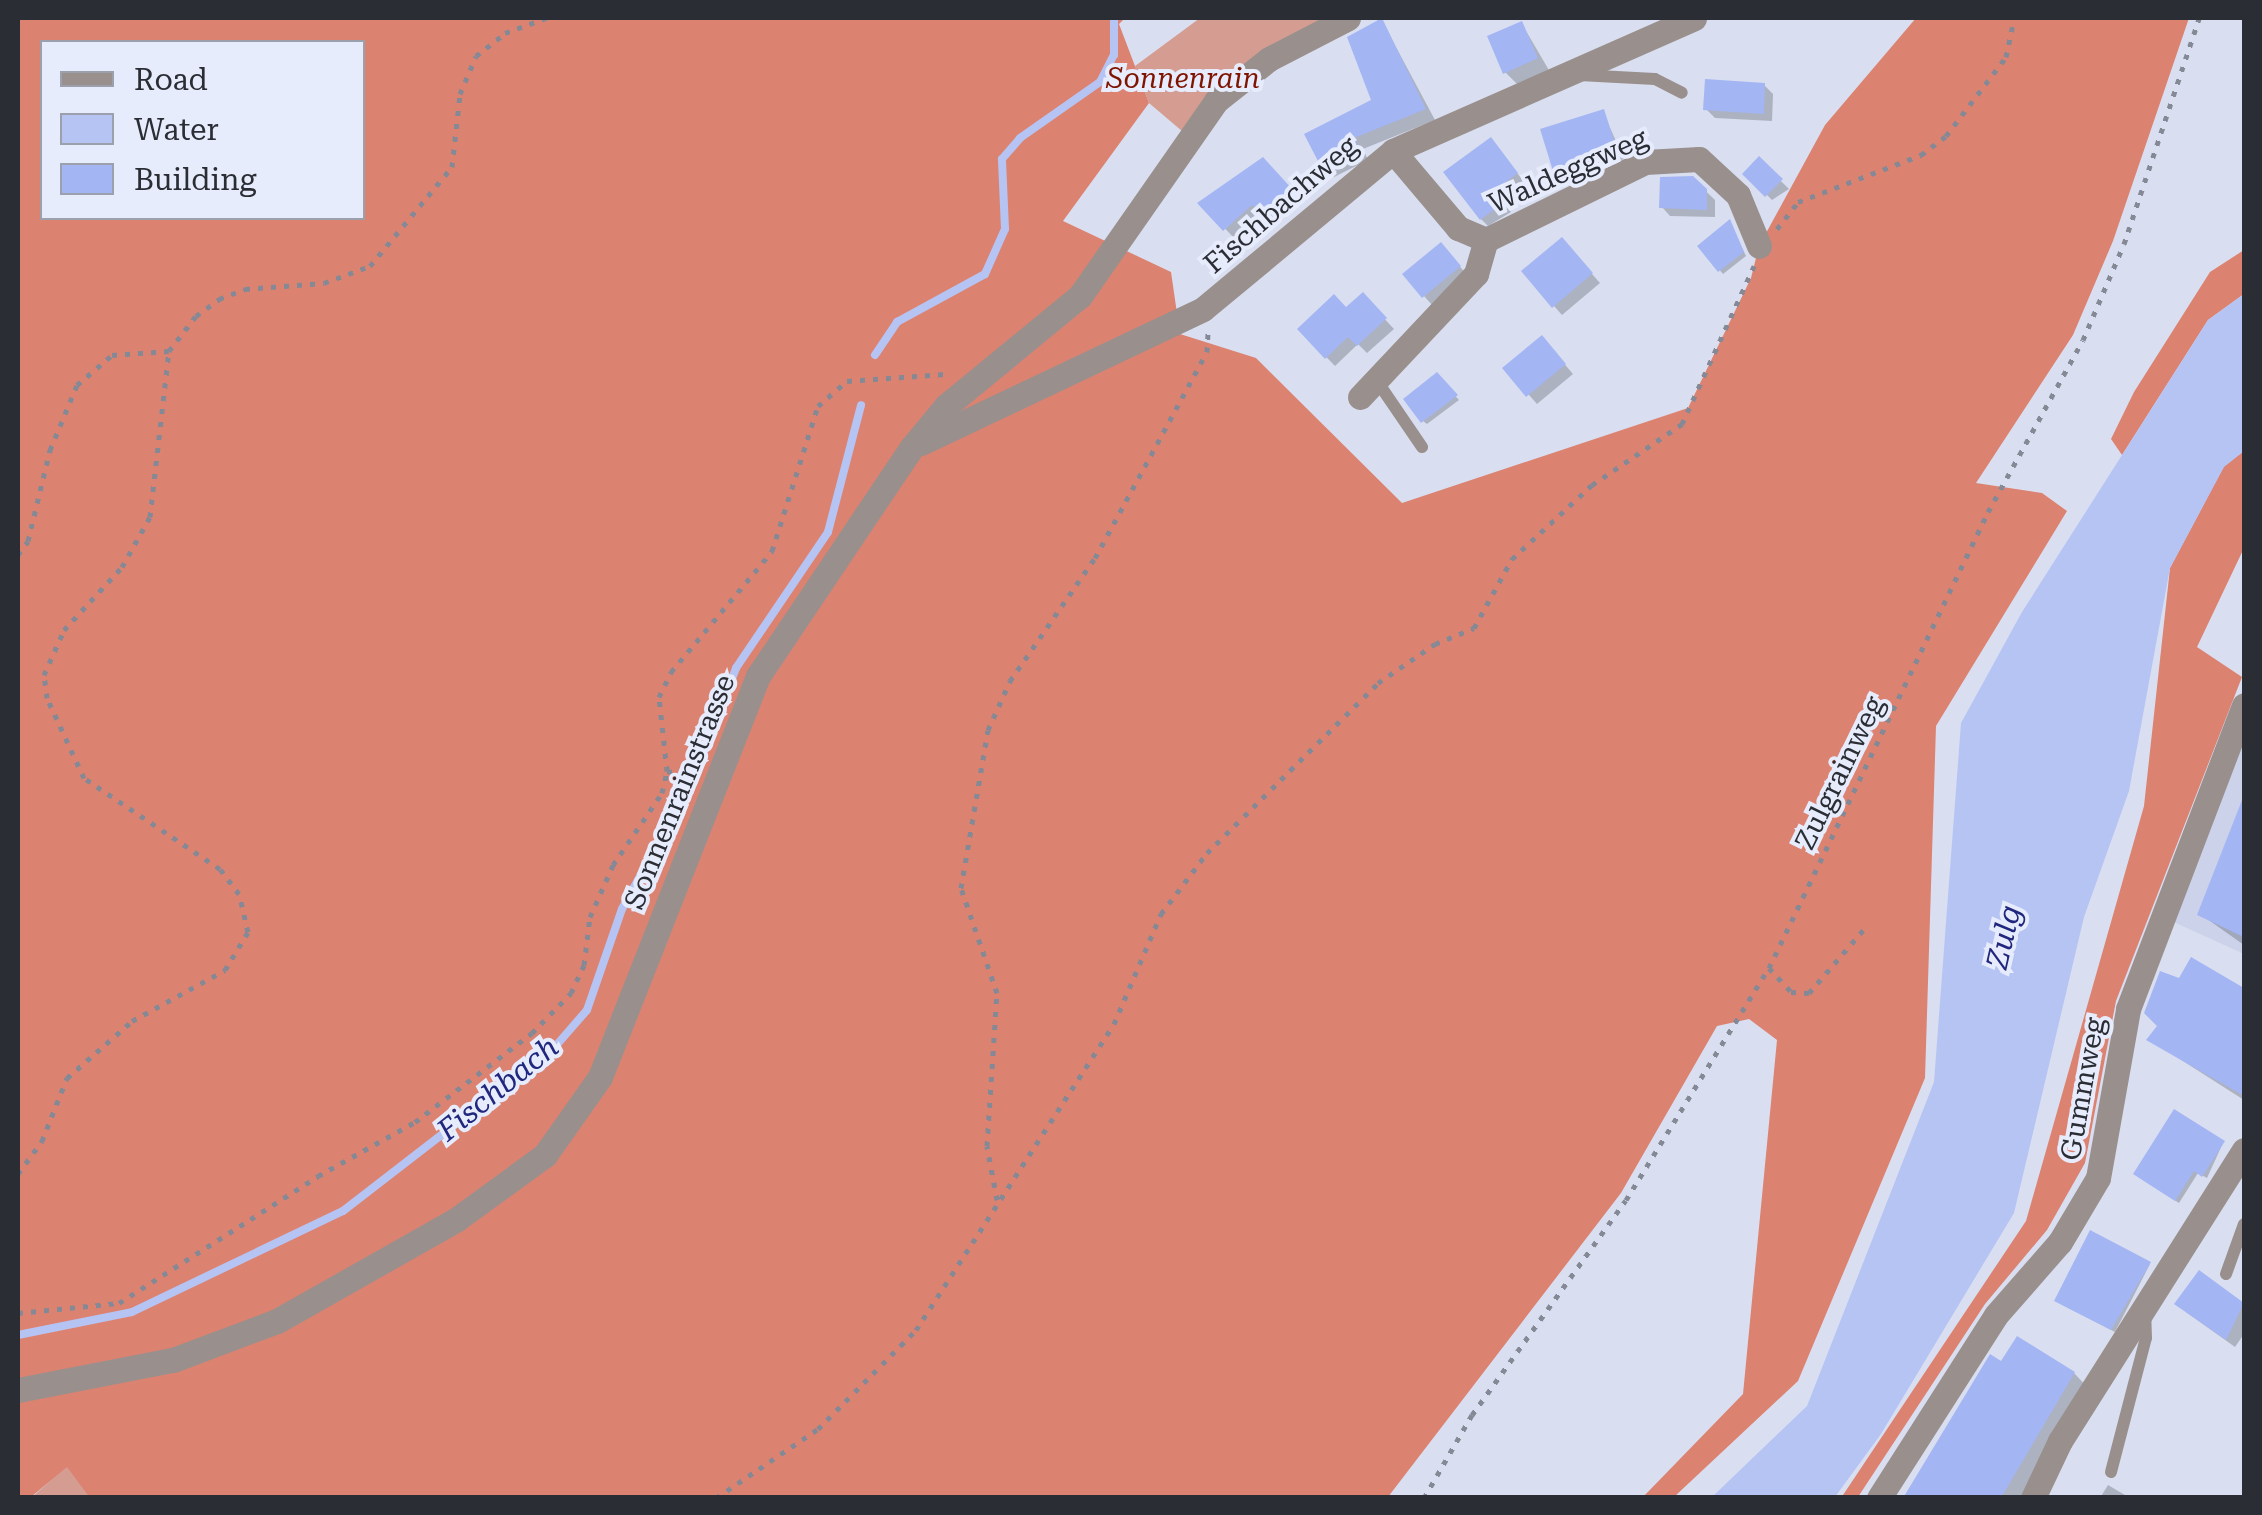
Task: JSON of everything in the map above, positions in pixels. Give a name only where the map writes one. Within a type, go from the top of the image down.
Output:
[{"type":"street","name":"Sonnenrainstrasse","points":[[18,1390],[173,1360],[278,1321],[458,1219],[545,1155],[600,1077],[758,676],[912,447],[946,406],[998,368],[1080,296],[1216,100],[1269,59],[1348,18]]},
{"type":"street","name":"Fischbachweg","points":[[912,447],[1203,309],[1393,151],[1694,18]]},
{"type":"street","name":"Waldeggweg","points":[[1393,151],[1458,228],[1486,240],[1645,162],[1676,156],[1699,159],[1719,172],[1767,240]]},
{"type":"street","points":[[1368,388],[1476,274],[1486,240]]},
{"type":"street","name":"Gummweg","points":[[1880,1498],[1996,1316],[2060,1242],[2098,1178],[2128,1009],[2244,705]]},
{"type":"street","points":[[2034,1498],[2060,1442],[2145,1314],[2244,1150]]},
{"type":"lane","points":[[1568,71],[1655,79],[1682,93]]},
{"type":"lane","points":[[1368,388],[1422,446]]},
{"type":"lane","points":[[2226,1274],[2244,1224]]},
{"type":"lane","points":[[2112,1472],[2146,1338],[2145,1314]]},
{"type":"path","points":[[18,1174],[42,1141],[68,1078],[132,1021],[226,970],[248,932],[239,894],[220,869],[84,778],[47,698],[48,657],[64,630],[122,567],[150,517],[168,350],[196,316],[219,299],[244,289],[324,283],[370,266],[452,167],[460,94],[476,56],[505,33],[546,18]]},
{"type":"path","points":[[716,1498],[818,1429],[916,1330],[1114,1024],[1161,914],[1208,853],[1378,683],[1435,644],[1474,628],[1512,558],[1592,485],[1682,424],[1767,240],[1798,202],[1921,155],[1946,136],[2006,56],[2014,18]]},
{"type":"path","name":"Zulgrainweg","points":[[1424,1498],[1472,1414],[1626,1200],[1769,968],[1988,512],[2083,340],[2124,244],[2198,18]]},
{"type":"path","points":[[997,1201],[987,1146],[997,993],[961,888],[988,730],[1010,681],[1095,558],[1207,352],[1203,309]]},
{"type":"path","points":[[18,556],[28,541],[50,450],[77,385],[112,354],[168,350]]},
{"type":"path","points":[[18,1313],[67,1303],[119,1304],[318,1176],[415,1122],[532,1032],[571,994],[584,965],[590,917],[613,865],[662,793],[668,772],[660,698],[671,672],[772,551],[818,406],[846,381],[998,368]]},
{"type":"path","points":[[1769,968],[1791,992],[1810,992],[1864,929]]},
{"type":"shaded area","points":[[18,18],[1125,18],[1119,24],[1149,103],[1063,221],[1171,272],[1180,334],[1256,358],[1402,503],[1688,408],[1751,278],[1759,246],[1825,125],[1916,18],[2189,18],[2113,241],[2073,335],[1976,483],[2042,493],[2067,511],[1936,726],[1925,1078],[1798,1381],[1674,1497],[1643,1497],[1743,1394],[1777,1040],[1749,1019],[1717,1026],[1621,1193],[1388,1497],[90,1498],[67,1467],[31,1497],[18,1497]]},
{"type":"shaded area","points":[[2244,250],[2244,294],[2208,320],[2122,455],[2111,439],[2134,392],[2210,272]]},
{"type":"shaded area","points":[[2244,451],[2244,548],[2197,647],[2242,677],[2116,1001],[2085,1163],[2047,1230],[1985,1304],[1858,1497],[1841,1498],[2026,1221],[2144,806],[2170,568],[2224,466]]},
{"type":"shaded area","points":[[2244,720],[2244,954],[2156,914]]},
{"type":"green space","name":"Sonnenrain","points":[[1200,18],[1348,18],[1269,59],[1189,137],[1149,103],[1135,66]]},
{"type":"green space","points":[[67,1466],[90,1497],[31,1498]]},
{"type":"water","name":"Zulg","points":[[2244,294],[2244,451],[2224,467],[2170,568],[2129,791],[2084,917],[2014,1213],[1881,1434],[1835,1497],[1712,1497],[1807,1406],[1934,1082],[1961,723],[2022,612],[2208,320]]},
{"type":"building","points":[[1382,18],[1426,109],[1354,138],[1359,149],[1321,167],[1304,134],[1371,100],[1347,37]]},
{"type":"building","points":[[1522,21],[1538,58],[1503,74],[1487,36]]},
{"type":"building","points":[[1705,79],[1765,83],[1764,114],[1703,110]]},
{"type":"building","points":[[1604,109],[1617,150],[1553,171],[1540,129]]},
{"type":"building","points":[[1491,137],[1518,173],[1495,190],[1504,202],[1480,220],[1443,172]]},
{"type":"building","points":[[1759,156],[1783,179],[1765,197],[1742,174]]},
{"type":"building","points":[[1263,157],[1293,190],[1264,217],[1252,205],[1223,231],[1197,203]]},
{"type":"building","points":[[1693,176],[1707,189],[1707,210],[1659,208],[1660,177]]},
{"type":"building","points":[[1730,219],[1744,252],[1718,272],[1697,246]]},
{"type":"building","points":[[1562,237],[1593,273],[1552,308],[1521,271]]},
{"type":"building","points":[[1441,242],[1461,266],[1422,298],[1402,274]]},
{"type":"building","points":[[1363,292],[1387,318],[1357,346],[1348,337],[1325,359],[1297,329],[1334,294],[1346,307]]},
{"type":"building","points":[[1542,335],[1566,364],[1526,397],[1502,368]]},
{"type":"building","points":[[1437,372],[1458,395],[1421,423],[1403,399]]},
{"type":"building","points":[[2244,795],[2244,937],[2197,915]]},
{"type":"building","points":[[2191,957],[2244,988],[2244,1096],[2146,1040],[2157,1026],[2144,1013],[2160,971],[2179,978]]},
{"type":"building","points":[[2174,1109],[2225,1141],[2202,1177],[2194,1171],[2175,1201],[2133,1174]]},
{"type":"building","points":[[2090,1230],[2151,1262],[2111,1330],[2054,1301]]},
{"type":"building","points":[[2199,1270],[2244,1303],[2226,1340],[2174,1304]]},
{"type":"building","points":[[2017,1336],[2075,1372],[2001,1498],[1903,1498],[1990,1354],[2001,1361]]},
{"type":"waterway","name":"Fischbach","points":[[875,355],[897,322],[985,274],[1005,229],[1002,159],[1020,138],[1100,82],[1114,55],[1114,18]]},
{"type":"waterway","name":"Fischbach","points":[[18,1335],[132,1312],[343,1211],[554,1048],[587,1010],[622,909],[689,787],[736,668],[828,532],[861,405]]}]
